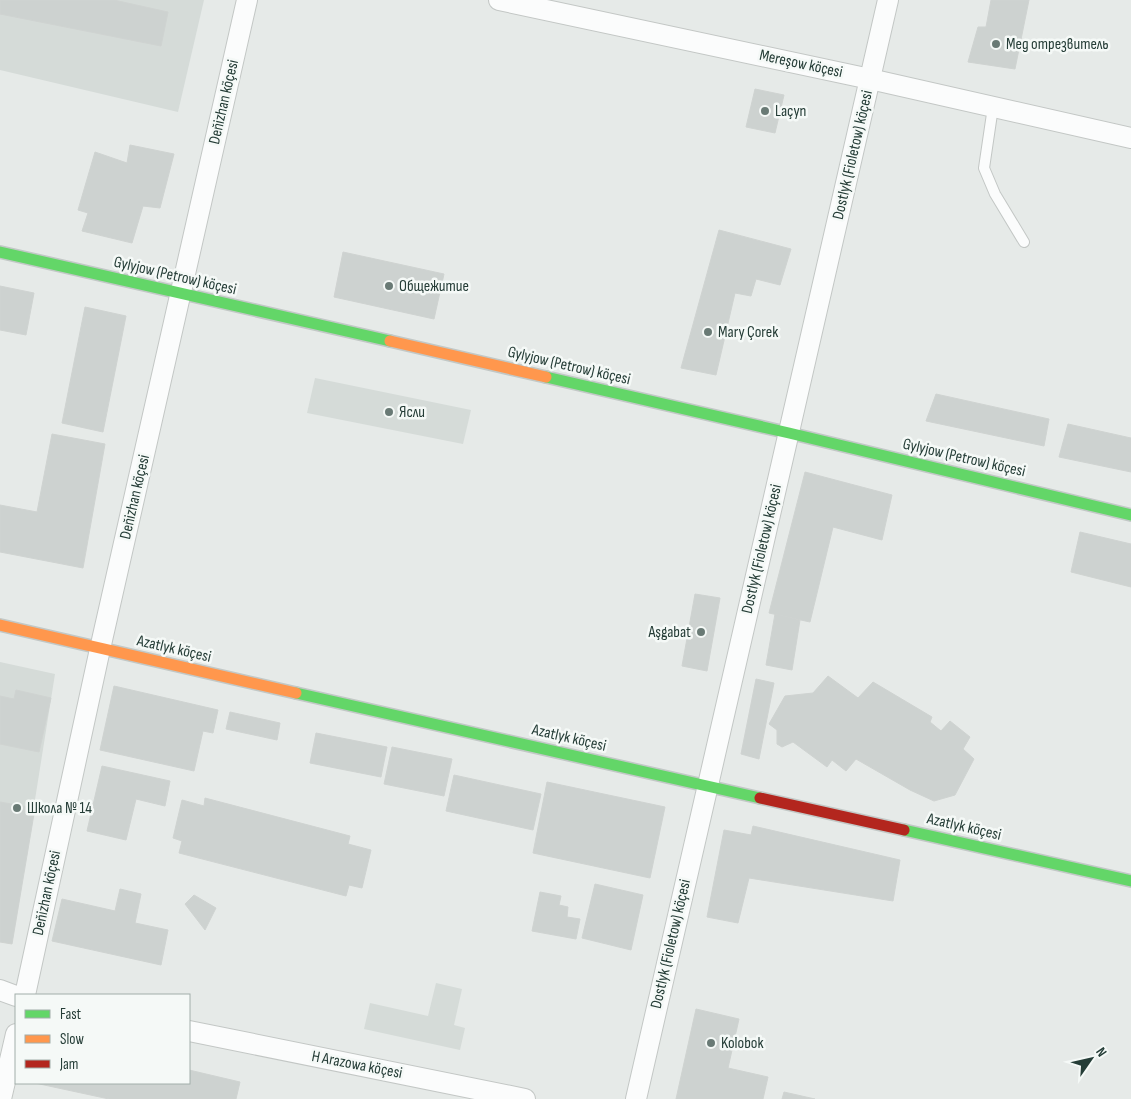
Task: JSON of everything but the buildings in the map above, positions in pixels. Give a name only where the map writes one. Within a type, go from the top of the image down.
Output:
[{"type":"street","name":"Deňizhan köçesi","points":[[25,994],[100,649],[246,0]]},
{"type":"street","name":"Mereşow köçesi","points":[[499,0],[870,79],[1131,138]]},
{"type":"street","name":"Dostlyk (Fioletow) köçesi","points":[[636,1099],[888,0]]},
{"type":"street","name":"Gylyjow (Petrow) köçesi","points":[[0,252],[789,433],[1131,515]]},
{"type":"street","name":"Azatlyk köçesi","points":[[0,625],[1131,881]]},
{"type":"street","points":[[0,990],[15,996]]},
{"type":"street","name":"H Arazowa köçesi","points":[[190,1031],[493,1096],[525,1099]]},
{"type":"street","points":[[1,1099],[15,1038]]},
{"type":"lane","points":[[993,107],[984,168],[995,194],[1024,242]]},
{"type":"shaded area","points":[[0,0],[204,0],[178,112],[0,70]]},
{"type":"shaded area","name":"Ясли","points":[[315,378],[471,410],[463,444],[307,413]]},
{"type":"shaded area","name":"Школа № 14","points":[[0,662],[55,674],[12,944],[0,942]]},
{"type":"shaded area","points":[[436,983],[462,989],[454,1025],[465,1028],[460,1050],[364,1029],[370,1003],[428,1016]]},
{"type":"traffic: fast","points":[[0,252],[390,341]]},
{"type":"traffic: fast","points":[[546,377],[1131,515]]},
{"type":"traffic: fast","points":[[296,693],[760,798]]},
{"type":"traffic: fast","points":[[904,830],[1131,881]]},
{"type":"traffic: slow","points":[[390,341],[546,377]]},
{"type":"traffic: slow","points":[[0,625],[296,693]]},
{"type":"traffic: jam","points":[[760,798],[904,830]]},
{"type":"place","name":"Мед отрезвитель","points":[[996,44]]},
{"type":"place","name":"Laçyn","points":[[765,111]]},
{"type":"place","name":"Общежитие","points":[[389,286]]},
{"type":"place","name":"Mary Çorek","points":[[708,332]]},
{"type":"place","name":"Ясли","points":[[389,412]]},
{"type":"place","name":"Aşgabat","points":[[701,632]]},
{"type":"place","name":"Школа № 14","points":[[17,808]]},
{"type":"place","name":"Kolobok","points":[[711,1043]]}]
